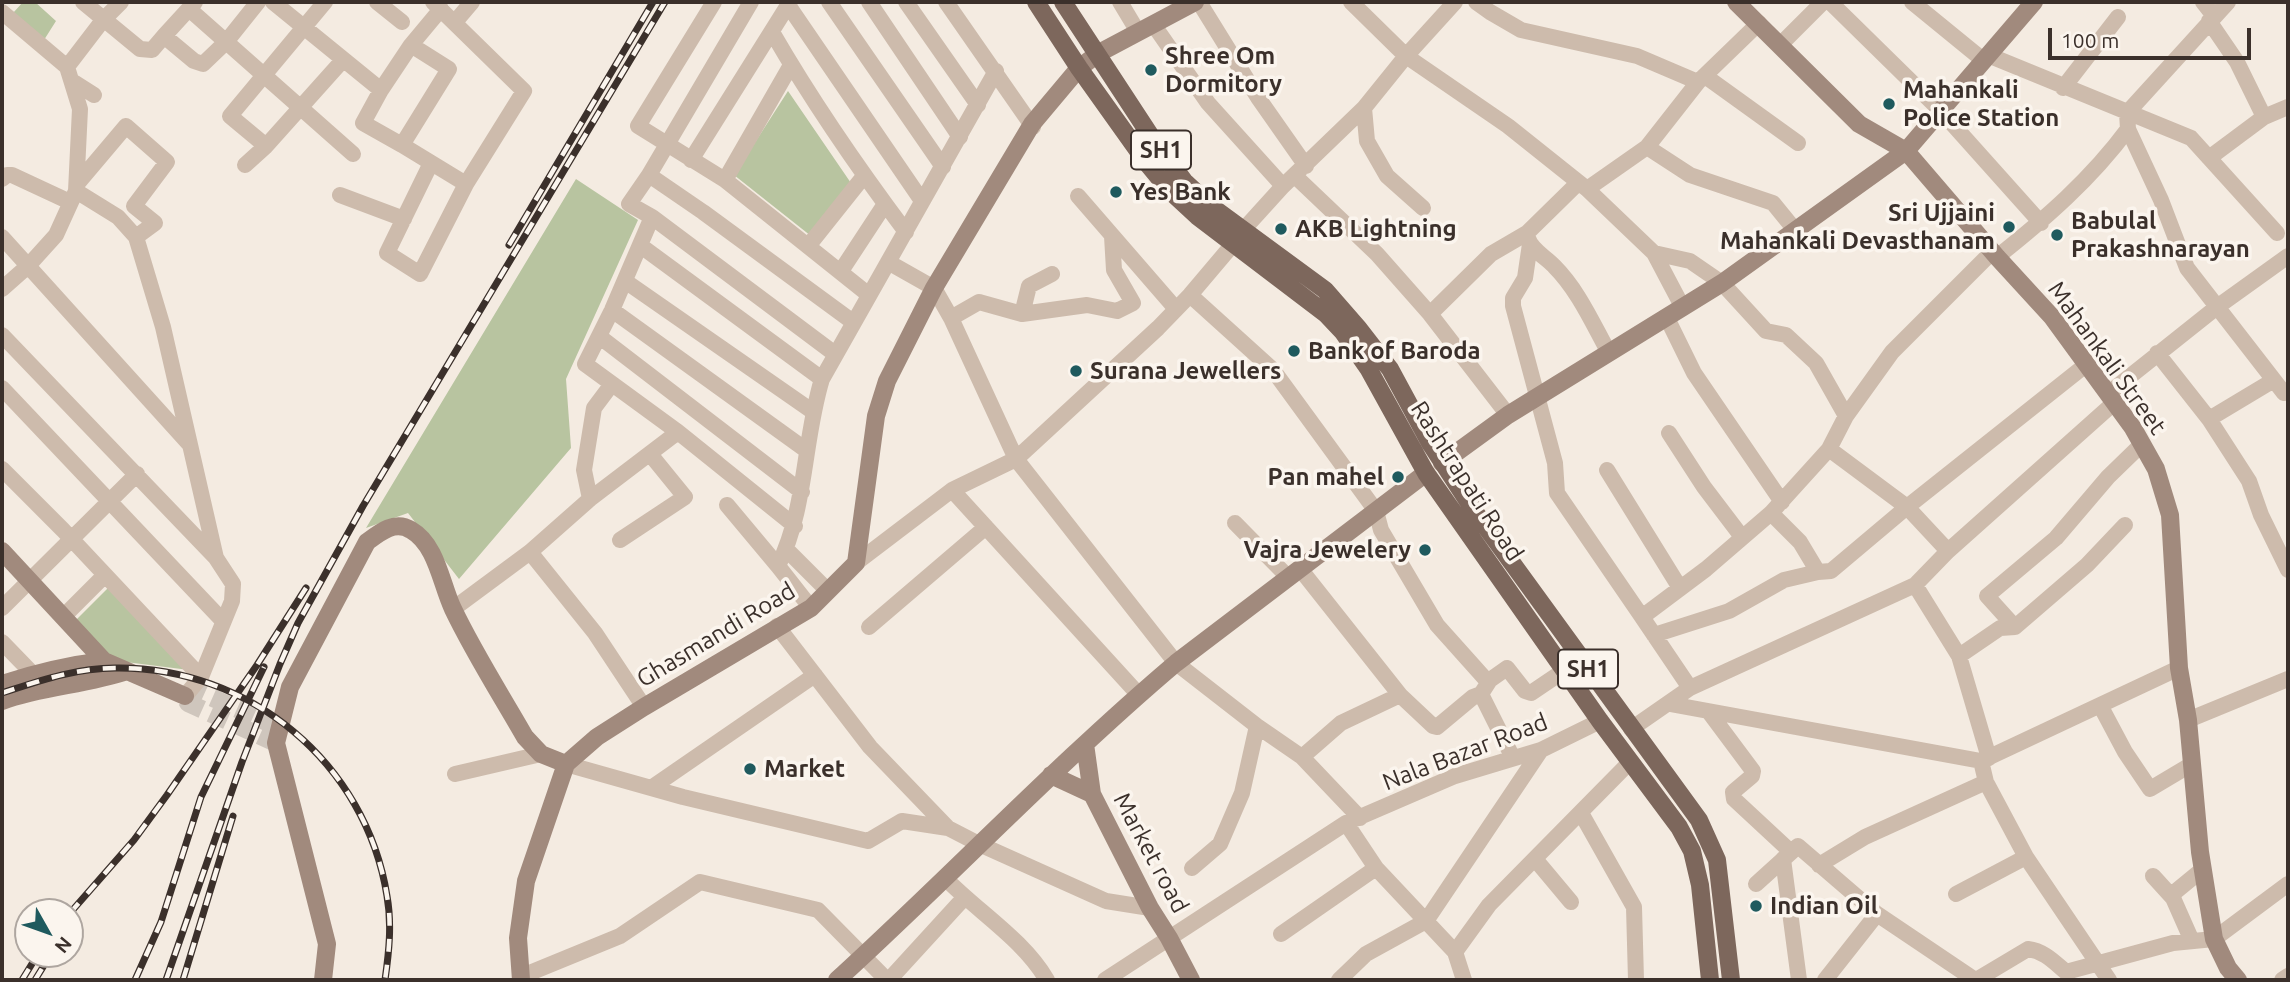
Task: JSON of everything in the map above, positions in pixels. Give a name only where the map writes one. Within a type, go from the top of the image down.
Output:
[{"type":"main road","name":"Rashtrapati Road","points":[[1036,2],[1079,68],[1170,191],[1197,216],[1239,236]]},
{"type":"main road","name":"Rashtrapati Road","points":[[1063,2],[1099,53],[1154,141],[1184,181],[1239,236],[1303,284],[1349,341],[1368,368],[1426,473],[1600,721],[1679,827],[1692,851],[1700,885],[1710,980]]},
{"type":"main road","name":"Rashtrapati Road","points":[[1303,284],[1325,290],[1390,369],[1442,463],[1475,512],[1699,820],[1717,859],[1731,980]]},
{"type":"main road","points":[[1700,885],[1720,882]]},
{"type":"street","points":[[83,2],[144,50],[152,50],[192,5],[226,42],[353,154]]},
{"type":"street","points":[[74,192],[80,109],[70,74],[103,20],[121,2]]},
{"type":"street","points":[[164,36],[194,61],[203,64],[226,42],[258,2]]},
{"type":"street","points":[[273,2],[381,90]]},
{"type":"street","points":[[266,146],[230,116],[325,2]]},
{"type":"street","points":[[377,2],[402,22]]},
{"type":"street","points":[[455,22],[472,2]]},
{"type":"street","points":[[714,2],[638,126],[725,180],[869,295]]},
{"type":"street","points":[[751,2],[649,175],[629,204],[652,217],[835,354]]},
{"type":"street","points":[[829,2],[943,167]]},
{"type":"street","points":[[869,2],[960,137]]},
{"type":"street","points":[[906,2],[978,104]]},
{"type":"street","points":[[946,2],[1032,125]]},
{"type":"street","points":[[1120,2],[1208,103],[1295,176],[1377,254],[1430,314],[1508,415]]},
{"type":"street","points":[[856,563],[876,416],[887,381],[934,288],[1032,125],[1079,68],[1099,53],[1197,2],[1259,99],[1295,176]]},
{"type":"street","points":[[1350,2],[1406,56],[1508,126],[1582,186],[1654,253],[1684,308]]},
{"type":"street","points":[[856,563],[952,490],[1016,459],[1190,295],[1239,236],[1364,108],[1455,2]]},
{"type":"street","points":[[1476,2],[1494,7],[1521,30],[1637,56],[1702,79],[1798,143]]},
{"type":"street","name":"Mahankali Street","points":[[1736,2],[1859,124],[1906,151],[2052,317],[2112,398],[2155,469],[2170,515],[2179,668],[2188,720],[2203,869],[2214,939],[2228,968],[2238,980]]},
{"type":"street","points":[[1780,44],[1823,2]]},
{"type":"street","points":[[1830,2],[1939,109],[2040,223]]},
{"type":"street","points":[[1912,2],[1930,7],[1985,58],[2063,88],[2128,121],[2188,268],[2284,393],[2288,390]]},
{"type":"street","points":[[1442,463],[1508,415],[1722,283],[1906,151],[1939,109],[2034,2]]},
{"type":"street","points":[[2203,2],[2264,117]]},
{"type":"street","points":[[1642,617],[1777,507],[1829,449],[1846,416],[1892,352],[1995,255],[2040,223],[2105,160],[2128,121],[2228,2]]},
{"type":"street","points":[[691,160],[789,3],[922,201]]},
{"type":"street","points":[[431,163],[387,253],[420,274],[466,184],[524,91],[437,5],[381,90],[363,123],[402,145],[466,184]]},
{"type":"street","points":[[2,12],[94,94]]},
{"type":"street","points":[[2063,88],[2118,17]]},
{"type":"street","points":[[1430,314],[1491,254],[1528,239],[1582,186],[1647,147],[1702,79],[1759,23]]},
{"type":"street","points":[[772,32],[864,176],[906,232]]},
{"type":"street","points":[[402,145],[449,69],[411,45]]},
{"type":"street","points":[[245,165],[266,146],[343,60]]},
{"type":"street","points":[[725,180],[791,65]]},
{"type":"street","points":[[778,566],[794,526],[802,492],[812,411],[822,379],[996,71]]},
{"type":"street","points":[[2209,158],[2264,117],[2288,107]]},
{"type":"street","points":[[1364,108],[1367,141],[1387,176],[1423,208]]},
{"type":"street","points":[[2128,121],[2138,115],[2191,138],[2277,233]]},
{"type":"street","points":[[2,289],[56,235],[74,192],[126,125],[167,162],[134,206],[155,223],[135,237]]},
{"type":"street","points":[[1647,147],[1690,175],[1773,204],[1795,230]]},
{"type":"street","points":[[2,179],[12,175],[74,192],[118,217],[135,237],[163,327],[216,558]]},
{"type":"street","points":[[649,175],[704,212],[853,322]]},
{"type":"street","points":[[809,245],[864,176]]},
{"type":"street","points":[[340,195],[404,219]]},
{"type":"street","points":[[1079,196],[1176,309]]},
{"type":"street","points":[[841,271],[885,204]]},
{"type":"street","points":[[652,217],[600,337],[585,364],[678,432],[794,526]]},
{"type":"street","points":[[951,318],[979,302],[1022,314],[1087,305],[1117,311],[1133,303],[1114,270],[1112,236]]},
{"type":"street","points":[[2,237],[192,447]]},
{"type":"street","points":[[1528,239],[1567,280],[1608,351]]},
{"type":"street","points":[[1528,239],[1525,278],[1514,298],[1513,306],[1555,463],[1557,493],[1690,688]]},
{"type":"street","points":[[641,246],[822,379]]},
{"type":"street","points":[[1654,253],[1690,261],[1722,283],[1766,331],[1786,335],[1816,363],[1846,416]]},
{"type":"street","points":[[1631,729],[1690,688],[1915,585],[2157,353],[2288,256]]},
{"type":"street","points":[[888,262],[934,288],[951,318],[1016,459],[1176,663],[1256,726],[1302,757],[1353,821],[1376,867],[1455,952],[1464,980]]},
{"type":"street","points":[[1022,314],[1029,286],[1052,274]]},
{"type":"street","points":[[625,281],[812,411]]},
{"type":"street","points":[[1190,295],[1273,370],[1376,511],[1381,530],[1437,625],[1484,688],[1513,758]]},
{"type":"street","points":[[612,310],[806,450]]},
{"type":"street","points":[[1667,318],[1694,373],[1818,572]]},
{"type":"street","points":[[2,335],[137,474],[216,558],[230,577],[234,590],[232,601],[201,677],[185,696],[104,661],[2,551]]},
{"type":"street","points":[[600,337],[802,492]]},
{"type":"street","points":[[2157,353],[2209,419],[2249,481],[2260,515],[2288,570]]},
{"type":"street","points":[[1654,635],[1729,611],[1784,580],[1831,571],[2087,364]]},
{"type":"street","points":[[2209,419],[2274,380]]},
{"type":"street","points":[[590,499],[584,470],[594,408],[612,384]]},
{"type":"street","points":[[2,388],[222,620]]},
{"type":"street","points":[[453,609],[530,552],[590,499],[678,432]]},
{"type":"street","points":[[1669,433],[1704,487],[1742,537]]},
{"type":"street","points":[[2015,627],[1987,596],[2056,538],[2108,477],[2142,444]]},
{"type":"street","points":[[1829,449],[1907,507],[1948,551]]},
{"type":"street","points":[[621,540],[685,497],[650,454]]},
{"type":"street","points":[[2,469],[201,677]]},
{"type":"street","points":[[1607,470],[1680,588]]},
{"type":"street","points":[[837,980],[1084,744],[1176,663],[1426,473]]},
{"type":"street","points":[[2,608],[137,474]]},
{"type":"street","points":[[952,490],[1139,695]]},
{"type":"street","points":[[727,505],[811,608]]},
{"type":"street","points":[[1235,523],[1295,574],[1400,695],[1433,726],[1437,727],[1507,668],[1525,691],[1531,693],[1565,670]]},
{"type":"street","points":[[1959,656],[2000,628],[2015,627],[2087,565],[2125,525]]},
{"type":"street","points":[[323,980],[327,944],[276,743],[290,687],[358,555],[367,542],[386,528],[402,526],[413,531],[425,543],[453,609],[525,737],[541,754],[566,764],[651,788],[867,841],[902,821],[948,828],[1106,901],[1150,908]]},
{"type":"street","points":[[869,627],[986,527]]},
{"type":"street","points":[[786,549],[828,591]]},
{"type":"street","points":[[530,552],[595,633],[644,707]]},
{"type":"street","name":"Ghasmandi Road","points":[[566,764],[597,737],[644,707],[811,608],[856,563]]},
{"type":"street","points":[[63,617],[104,576]]},
{"type":"street","points":[[1915,585],[1959,656],[1985,759],[1986,782],[2026,858],[2109,980]]},
{"type":"street","points":[[777,626],[870,747],[948,828]]},
{"type":"street","points":[[2,642],[38,681]]},
{"type":"street","points":[[2,701],[75,664],[104,661]]},
{"type":"street","points":[[1670,704],[1985,759],[2179,668]]},
{"type":"street","points":[[2,684],[100,680],[127,670]]},
{"type":"street","points":[[651,788],[815,676]]},
{"type":"street","points":[[2188,720],[2288,678]]},
{"type":"street","points":[[1302,757],[1342,723],[1400,695]]},
{"type":"street","points":[[2100,705],[2125,752],[2150,789],[2192,764]]},
{"type":"street","points":[[1709,712],[1753,771],[1752,776],[1733,792],[1734,799],[1787,855],[1800,980]]},
{"type":"street","name":"Nala Bazar Road","points":[[1170,938],[1353,821],[1455,776],[1541,750],[1600,721]]},
{"type":"street","points":[[1192,868],[1220,844],[1242,793],[1256,726]]},
{"type":"street","name":"Market road","points":[[1084,744],[1092,794],[1150,908],[1170,938],[1191,980]]},
{"type":"street","points":[[1339,980],[1366,954],[1426,921],[1541,750]]},
{"type":"street","points":[[455,774],[541,754]]},
{"type":"street","points":[[1455,952],[1489,905],[1630,762]]},
{"type":"street","points":[[566,764],[526,881],[517,938],[520,978],[620,936],[700,882],[818,910],[888,980],[964,898]]},
{"type":"street","points":[[1051,775],[1092,794]]},
{"type":"street","points":[[1819,865],[1865,837],[1986,782]]},
{"type":"street","points":[[1581,813],[1634,907],[1636,980]]},
{"type":"street","points":[[1756,884],[1799,846],[1877,914],[1975,980],[2028,948],[2048,956],[2066,972],[2162,946],[2214,939],[2288,884]]},
{"type":"street","points":[[1956,894],[2026,858]]},
{"type":"street","points":[[1535,859],[1572,902]]},
{"type":"street","points":[[1281,934],[1376,867]]},
{"type":"street","points":[[2173,898],[2175,892],[2203,869]]},
{"type":"street","points":[[2153,876],[2173,898],[2192,941]]},
{"type":"street","points":[[944,878],[1035,959],[1047,980]]},
{"type":"street","points":[[1825,980],[1877,914]]},
{"type":"street","name":"Market road","points":[[1105,980],[1125,975],[1170,938]]},
{"type":"street","points":[[2282,980],[2288,976]]},
{"type":"green space","points":[[23,2],[35,2],[56,21],[44,40],[13,13]]},
{"type":"green space","points":[[788,91],[853,186],[811,236],[734,175]]},
{"type":"green space","points":[[576,179],[638,220],[566,379],[571,448],[459,579],[408,513],[366,528]]},
{"type":"green space","points":[[111,585],[189,670],[110,660],[74,622]]},
{"type":"tunnel","points":[[276,743],[188,703],[185,696],[195,690],[280,728]]},
{"type":"railway","points":[[509,245],[653,2]]},
{"type":"railway","points":[[166,980],[242,762],[298,623],[363,506],[665,2]]},
{"type":"railway","points":[[83,898],[134,840],[167,795],[257,665],[306,588]]},
{"type":"railway","points":[[135,980],[161,922],[201,797],[264,667]]},
{"type":"railway","points":[[2,693],[86,670],[115,668],[164,672],[211,684],[254,704],[293,731],[327,765],[354,804],[375,848],[387,896],[389,917],[385,980]]},
{"type":"railway","points":[[183,980],[233,816]]},
{"type":"railway","points":[[22,980],[29,968]]},
{"type":"railway","points":[[35,980],[42,968]]},
{"type":"place","name":"Shree Om Dormitory","points":[[1151,70]]},
{"type":"place","name":"Mahankali Police Station","points":[[1889,104]]},
{"type":"place","name":"Yes Bank","points":[[1116,192]]},
{"type":"place","name":"Sri Ujjaini Mahankali Devasthanam","points":[[2009,227]]},
{"type":"place","name":"AKB Lightning","points":[[1281,229]]},
{"type":"place","name":"Babulal Prakashnarayan","points":[[2057,235]]},
{"type":"place","name":"Bank of Baroda","points":[[1294,351]]},
{"type":"place","name":"Surana Jewellers","points":[[1076,371]]},
{"type":"place","name":"Pan mahel","points":[[1398,477]]},
{"type":"place","name":"Vajra Jewelery","points":[[1425,550]]},
{"type":"place","name":"Market","points":[[750,769]]},
{"type":"place","name":"Indian Oil","points":[[1756,906]]}]
